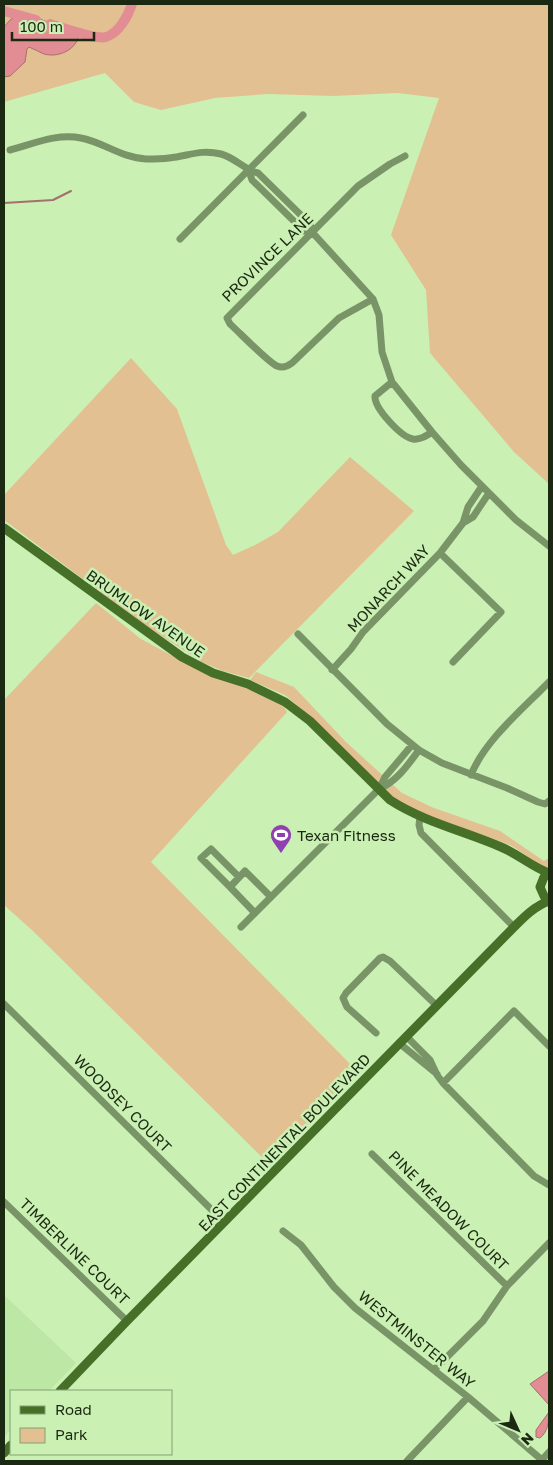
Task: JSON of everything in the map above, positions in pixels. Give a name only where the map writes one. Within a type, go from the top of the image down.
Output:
[{"type":"main road","name":"BRUMLOW AVENUE","points":[[4,528],[182,657],[213,673],[248,684],[285,702],[310,721],[390,800],[420,817],[510,851],[549,873]]},
{"type":"main road","name":"BRUMLOW AVENUE","points":[[523,859],[536,874],[544,896],[549,900]]},
{"type":"main road","name":"EAST CONTINENTAL BOULEVARD","points":[[528,913],[544,877],[549,873]]},
{"type":"main road","name":"EAST CONTINENTAL BOULEVARD","points":[[61,1390],[436,1005],[528,913],[549,900]]},
{"type":"street","points":[[180,239],[303,115]]},
{"type":"street","points":[[10,150],[63,136],[82,138],[124,154],[144,159],[169,158],[202,151],[222,154],[238,161],[249,171],[252,180],[304,231],[312,232]]},
{"type":"street","name":"PROVINCE LANE","points":[[373,300],[339,318],[292,363],[284,367],[277,366],[270,361],[230,324],[227,318],[358,186],[405,156]]},
{"type":"street","points":[[249,171],[258,173],[310,224],[312,232],[373,300],[379,315],[382,352],[392,382],[432,432],[482,486],[516,520],[549,546]]},
{"type":"street","points":[[278,205],[284,199]]},
{"type":"street","points":[[392,382],[375,396],[374,401],[387,420],[408,438],[424,437],[432,432]]},
{"type":"street","name":"MONARCH WAY","points":[[463,523],[468,507],[482,486]]},
{"type":"street","name":"MONARCH WAY","points":[[332,670],[352,650],[364,632],[440,552],[463,523],[473,517],[490,493]]},
{"type":"street","points":[[440,552],[501,612],[453,662]]},
{"type":"street","points":[[298,634],[388,724],[419,750],[442,763],[507,788],[541,804],[549,801]]},
{"type":"street","points":[[471,775],[485,748],[549,682]]},
{"type":"street","points":[[241,928],[379,789],[385,777],[412,745]]},
{"type":"street","points":[[379,789],[390,784],[419,750]]},
{"type":"street","points":[[420,817],[421,833],[514,927]]},
{"type":"street","points":[[239,877],[210,849],[201,858],[255,913]]},
{"type":"street","points":[[230,887],[245,871],[271,897]]},
{"type":"street","points":[[376,1033],[346,1007],[343,998],[383,956],[436,1005]]},
{"type":"street","name":"WOODSEY COURT","points":[[4,1004],[224,1222]]},
{"type":"street","points":[[443,1083],[514,1011],[549,1046]]},
{"type":"street","points":[[406,1036],[430,1060],[443,1083],[534,1176],[549,1185]]},
{"type":"street","points":[[399,1043],[427,1068],[437,1074]]},
{"type":"street","name":"PINE MEADOW COURT","points":[[372,1154],[506,1286]]},
{"type":"street","name":"TIMBERLINE COURT","points":[[4,1202],[127,1321]]},
{"type":"street","name":"WESTMINSTER WAY","points":[[283,1231],[301,1245],[334,1287],[355,1308],[468,1397],[542,1460]]},
{"type":"street","points":[[434,1370],[483,1321],[506,1286],[549,1243]]},
{"type":"street","points":[[407,1461],[468,1397]]},
{"type":"street","points":[[542,1460],[549,1452]]},
{"type":"shaded area","points":[[23,16],[37,18],[79,34],[75,44],[61,54],[44,54],[29,47],[25,62],[10,76],[4,77],[4,27],[11,19]]},
{"type":"shaded area","points":[[4,1295],[76,1363],[50,1390],[10,1390],[10,1430],[4,1437]]},
{"type":"shaded area","points":[[549,1371],[549,1405],[530,1384]]},
{"type":"shaded area","points":[[549,1412],[545,1433],[540,1438],[536,1437],[536,1430]]},
{"type":"green space","points":[[4,4],[549,4],[549,484],[514,452],[430,353],[426,290],[391,235],[439,98],[398,93],[333,96],[268,94],[215,98],[161,110],[134,102],[105,73],[4,102]]},
{"type":"green space","points":[[131,358],[177,409],[226,545],[233,555],[278,532],[350,457],[414,511],[249,678],[223,671],[202,662],[146,626],[4,520],[4,495]]},
{"type":"green space","points":[[96,603],[141,639],[208,675],[259,691],[283,705],[287,712],[151,862],[358,1072],[271,1166],[33,931],[4,905],[4,700]]},
{"type":"green space","points":[[256,672],[294,687],[346,742],[402,793],[434,808],[500,831],[544,861],[549,858],[549,870],[510,845],[410,809],[393,798],[285,695],[250,680]]},
{"type":"waterway","points":[[50,24],[87,35],[106,37],[119,28],[132,4]]},
{"type":"waterway","points":[[4,11],[36,20]]},
{"type":"waterway","points":[[4,203],[53,200],[71,191]]},
{"type":"place","name":"Texan Fitness","points":[[281,854]]}]
